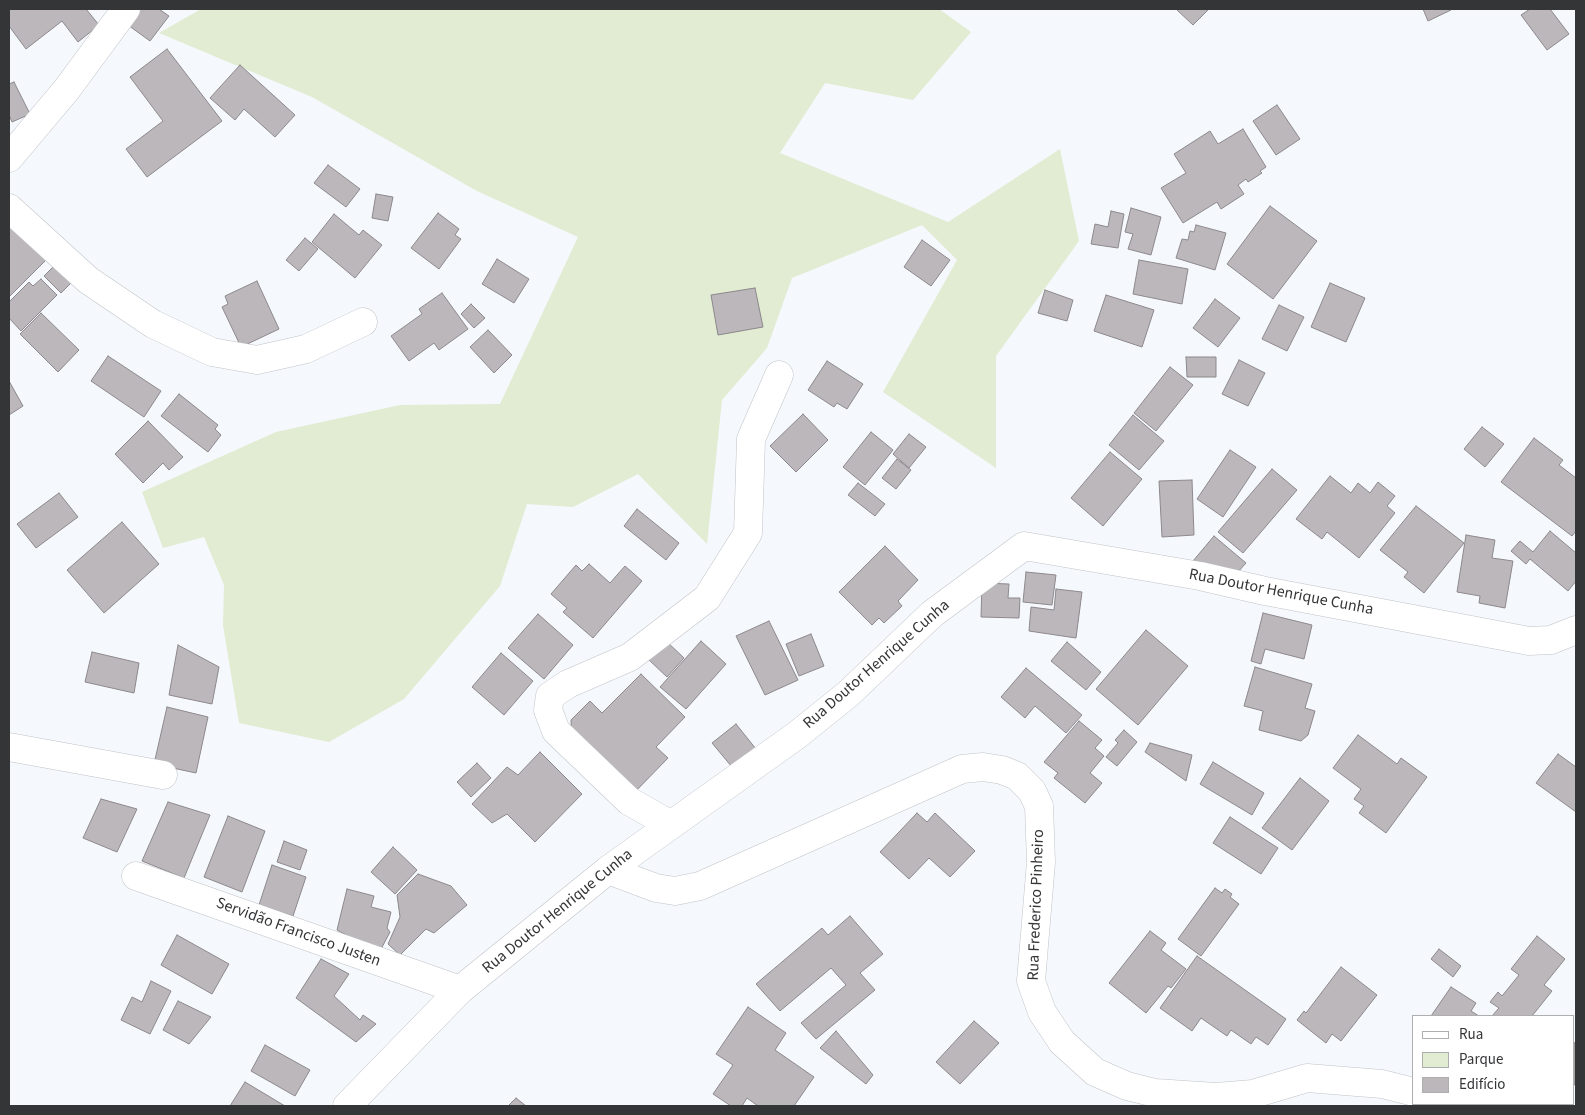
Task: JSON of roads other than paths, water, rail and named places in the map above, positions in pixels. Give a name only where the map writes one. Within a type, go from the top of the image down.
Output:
[{"type":"street","points":[[9,158],[67,89],[126,9]]},
{"type":"street","points":[[9,208],[88,280],[153,324],[212,352],[257,360],[306,349],[363,322]]},
{"type":"street","points":[[671,825],[629,801],[556,731],[548,710],[550,696],[568,684],[630,657],[707,598],[748,533],[751,439],[779,374]]},
{"type":"street","name":"Rua Doutor Henrique Cunha","points":[[347,1106],[460,990],[608,870],[797,736],[848,694],[932,614],[1024,546],[1200,576],[1265,591],[1529,641],[1551,640],[1576,630]]},
{"type":"street","points":[[9,747],[163,775]]},
{"type":"street","name":"Rua Frederico Pinheiro","points":[[608,870],[656,888],[675,891],[700,886],[954,772],[983,767],[1002,770],[1017,776],[1032,791],[1039,806],[1041,862],[1031,981],[1042,1012],[1062,1042],[1095,1072],[1127,1086],[1155,1093],[1226,1102],[1307,1078],[1382,1084],[1412,1092]]},
{"type":"street","name":"Servidão Francisco Justen","points":[[136,876],[460,990]]}]
